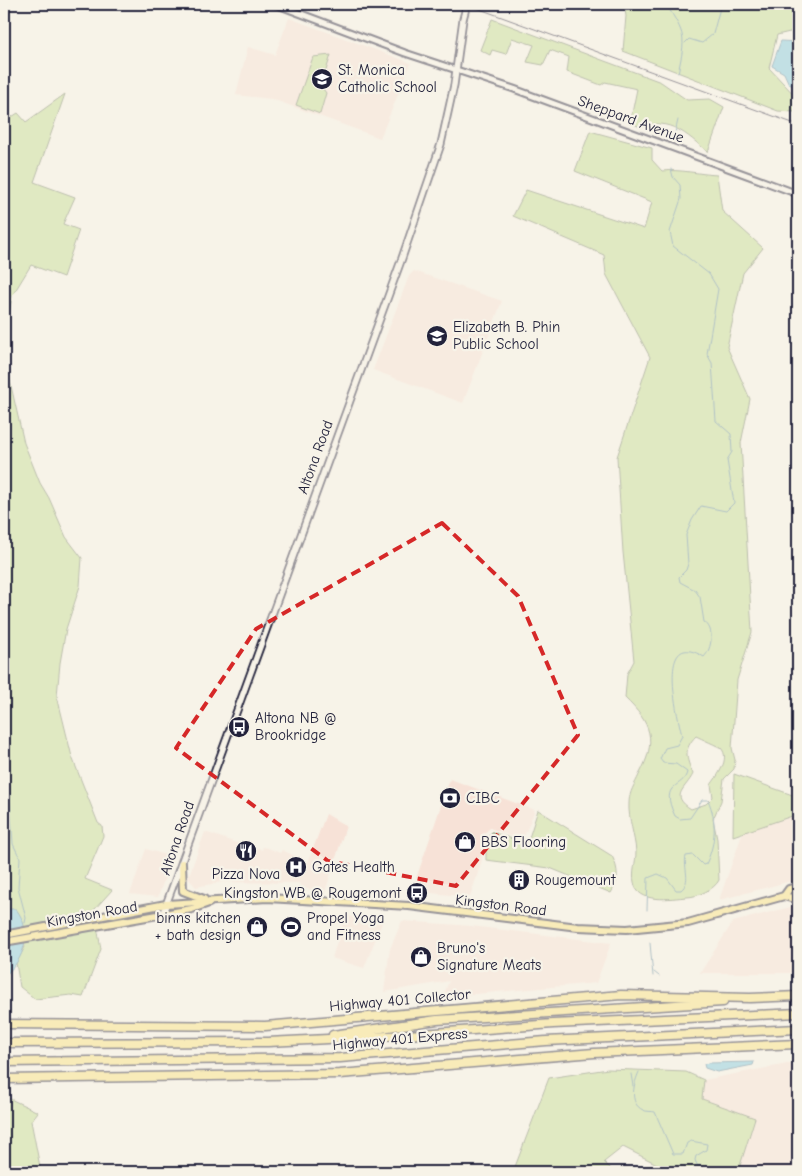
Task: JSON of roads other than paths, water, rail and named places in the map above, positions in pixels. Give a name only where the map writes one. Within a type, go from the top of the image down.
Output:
[{"type":"highway","name":"Highway 401 Collector","points":[[4,1024],[265,1026],[621,995],[750,998],[798,996]]},
{"type":"highway","points":[[314,1038],[355,1030],[437,1020],[702,1004],[750,998]]},
{"type":"highway","name":"Highway 401 Express","points":[[4,1044],[210,1044],[798,1013]]},
{"type":"highway","name":"Highway 401 Express","points":[[4,1062],[340,1058],[546,1040],[798,1029]]},
{"type":"highway","points":[[4,1079],[340,1074],[594,1053],[798,1044]]},
{"type":"main road","name":"Altona Road","points":[[163,913],[441,144],[454,85],[454,70],[463,20],[468,4]]},
{"type":"main road","points":[[182,863],[183,891],[212,901]]},
{"type":"main road","name":"Kingston Road","points":[[784,896],[789,889],[798,886]]},
{"type":"main road","name":"Kingston Road","points":[[4,942],[22,935],[85,923],[166,904],[212,901],[267,898],[377,904],[456,911],[578,928],[627,929],[688,922],[784,896],[791,898],[798,896]]},
{"type":"main road","name":"Kingston Road","points":[[85,923],[192,909],[212,901]]},
{"type":"main road","name":"Kingston Road","points":[[4,935],[22,935]]},
{"type":"street","name":"Sheppard Avenue","points":[[275,4],[454,70],[514,89],[798,194]]},
{"type":"water","points":[[781,41],[798,42],[798,88],[789,84],[784,73],[772,66]]},
{"type":"water","points":[[4,909],[16,909],[24,926],[25,936],[22,954],[4,976]]},
{"type":"water","points":[[754,1062],[753,1065],[717,1072],[705,1068],[704,1064],[709,1063]]},
{"type":"waterway","points":[[666,4],[681,30],[683,43],[678,73]]},
{"type":"waterway","points":[[685,43],[689,39],[702,43],[713,34],[721,4]]},
{"type":"waterway","points":[[675,133],[678,120]]},
{"type":"waterway","points":[[647,910],[648,878],[658,874],[667,878],[676,890],[681,890],[687,878],[686,856],[693,855],[703,865],[706,864],[712,848],[714,824],[708,800],[702,800],[690,818],[680,819],[675,816],[669,797],[671,791],[685,777],[687,772],[676,764],[663,763],[660,759],[665,748],[677,745],[682,736],[674,695],[674,664],[679,654],[689,651],[704,657],[709,649],[711,639],[710,629],[704,622],[700,597],[695,590],[680,582],[679,577],[686,570],[688,564],[686,535],[692,520],[701,506],[726,511],[734,503],[727,460],[732,452],[731,434],[716,421],[712,363],[707,354],[718,289],[709,274],[673,246],[670,232],[681,199],[680,185],[673,177],[671,169]]},
{"type":"waterway","points":[[4,773],[9,786],[13,844],[20,858],[18,887],[26,918],[25,923]]},
{"type":"waterway","points":[[650,943],[653,976]]},
{"type":"waterway","points":[[654,972],[659,976]]},
{"type":"waterway","points":[[639,1072],[634,1087],[635,1103],[644,1111],[655,1112],[673,1154],[683,1154],[687,1143],[691,1141],[707,1144],[706,1150],[696,1156],[695,1160],[697,1165],[706,1168],[708,1172]]},
{"type":"waterway","points":[[631,1074],[633,1086]]},
{"type":"railway","points":[[466,4],[798,125]]},
{"type":"place","name":"St. Monica Catholic School","points":[[322,79]]},
{"type":"place","name":"Elizabeth B. Phin Public School","points":[[437,336]]},
{"type":"place","name":"Altona NB @ Brookridge","points":[[239,727]]},
{"type":"place","name":"CIBC","points":[[450,798]]},
{"type":"place","name":"BBS Flooring","points":[[465,842]]},
{"type":"place","name":"Pizza Nova","points":[[246,851]]},
{"type":"place","name":"Gates Health","points":[[296,867]]},
{"type":"place","name":"Rougemount","points":[[519,880]]},
{"type":"place","name":"Kingston WB @ Rougemont","points":[[417,893]]},
{"type":"place","name":"binns kitchen + bath design","points":[[257,927]]},
{"type":"place","name":"Propel Yoga and Fitness","points":[[291,927]]},
{"type":"place","name":"Bruno's Signature Meats","points":[[421,957]]}]
